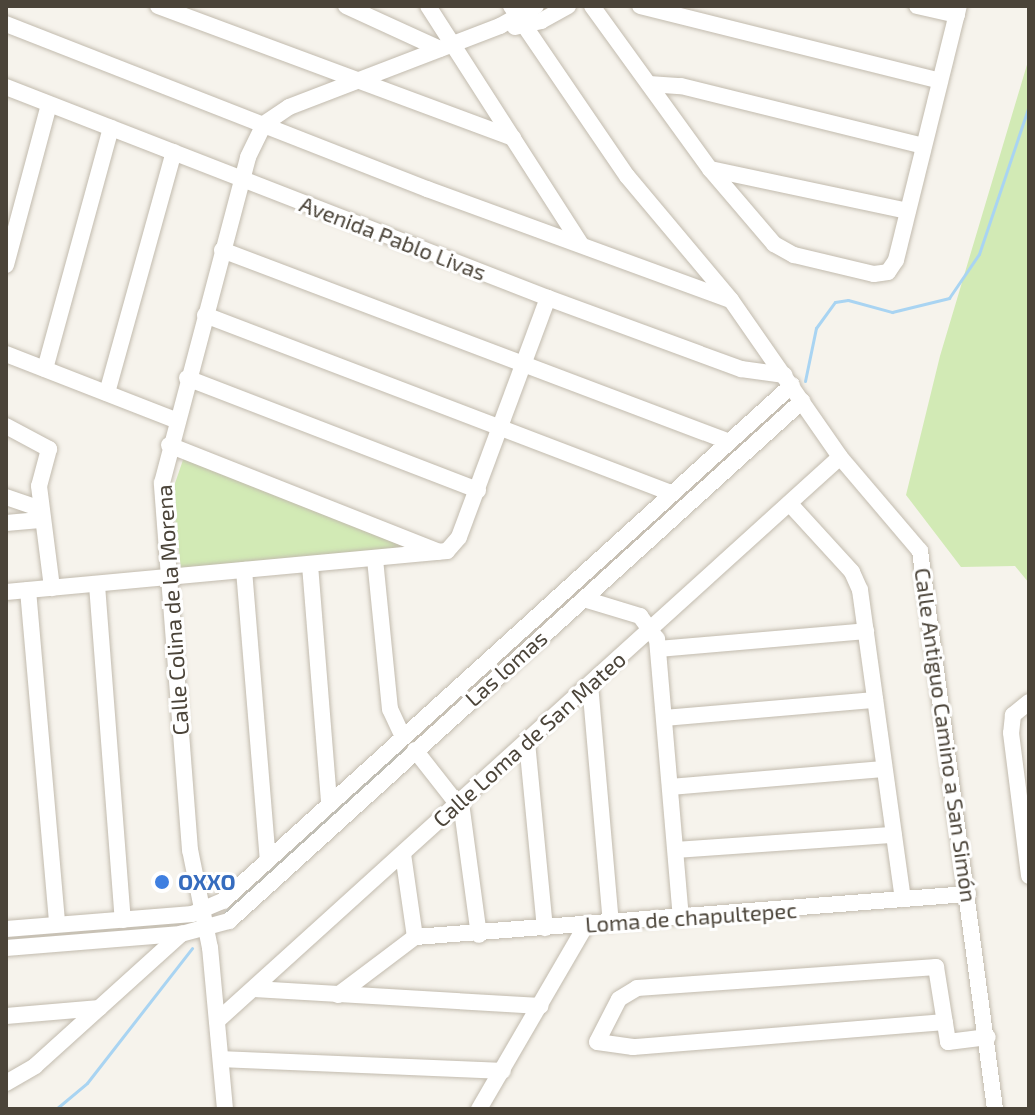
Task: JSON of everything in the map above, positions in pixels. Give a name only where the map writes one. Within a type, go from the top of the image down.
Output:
[{"type":"street","points":[[158,6],[353,82],[513,138]]},
{"type":"street","points":[[346,6],[447,46]]},
{"type":"street","points":[[428,6],[447,46],[513,138],[580,243]]},
{"type":"street","points":[[264,124],[289,107],[500,26],[536,6]]},
{"type":"street","points":[[518,16],[568,6]]},
{"type":"street","points":[[592,6],[710,169],[783,250],[874,274],[892,268],[958,11],[917,6]]},
{"type":"street","points":[[640,6],[940,81]]},
{"type":"street","name":"Calle Antiguo Camino a San Simón","points":[[518,16],[627,176],[731,300],[840,457],[906,531],[923,561],[981,977],[995,1109]]},
{"type":"street","points":[[6,24],[731,300]]},
{"type":"street","points":[[649,84],[681,86],[924,146]]},
{"type":"street","name":"Avenida Pablo Livas","points":[[6,87],[548,298],[741,369],[788,380]]},
{"type":"street","points":[[6,265],[49,105]]},
{"type":"street","name":"Calle Colina de la Morena","points":[[225,1109],[207,930],[190,850],[162,483],[175,420],[241,180],[264,124]]},
{"type":"street","points":[[45,369],[111,128]]},
{"type":"street","points":[[107,393],[174,152]]},
{"type":"street","points":[[710,169],[908,211]]},
{"type":"street","points":[[222,250],[727,441]]},
{"type":"street","points":[[6,592],[441,553],[459,537],[548,298]]},
{"type":"street","points":[[205,315],[670,493]]},
{"type":"street","points":[[6,354],[175,420]]},
{"type":"street","points":[[187,378],[478,490]]},
{"type":"street","name":"Las lomas","points":[[6,1083],[35,1066],[203,912],[223,901],[727,441],[788,380]]},
{"type":"street","name":"Las lomas","points":[[207,930],[239,913],[802,401]]},
{"type":"street","points":[[6,426],[48,446],[39,486],[52,588]]},
{"type":"street","points":[[169,445],[441,553]]},
{"type":"street","name":"Calle Loma de San Mateo","points":[[217,1021],[840,457]]},
{"type":"street","points":[[6,497],[42,514]]},
{"type":"street","points":[[790,504],[857,580],[903,899]]},
{"type":"street","points":[[6,523],[42,514]]},
{"type":"street","points":[[375,559],[390,709],[402,735]]},
{"type":"street","points":[[310,565],[329,802]]},
{"type":"street","points":[[244,570],[268,859]]},
{"type":"street","points":[[97,585],[123,920]]},
{"type":"street","points":[[28,590],[57,924]]},
{"type":"street","points":[[584,599],[640,616],[652,628],[658,649],[681,917]]},
{"type":"street","points":[[658,649],[866,631]]},
{"type":"street","points":[[590,684],[611,923]]},
{"type":"street","points":[[664,718],[875,700]]},
{"type":"street","points":[[1029,702],[1013,715],[1011,733],[1029,876]]},
{"type":"street","points":[[527,742],[545,928]]},
{"type":"street","points":[[415,750],[458,802],[469,834],[479,935]]},
{"type":"street","points":[[670,787],[883,769]]},
{"type":"street","points":[[676,850],[893,835]]},
{"type":"street","points":[[338,995],[415,937],[403,854]]},
{"type":"street","name":"Loma de chapultepec","points":[[415,937],[479,935],[968,894]]},
{"type":"street","points":[[6,929],[203,912]]},
{"type":"street","points":[[479,1109],[586,925]]},
{"type":"street","points":[[6,948],[207,930]]},
{"type":"street","points":[[945,1022],[633,1047],[597,1042],[619,999],[637,988],[936,967],[945,1022],[948,1042],[988,1037]]},
{"type":"street","points":[[254,989],[540,1006]]},
{"type":"street","points":[[6,1016],[100,1008]]},
{"type":"street","points":[[221,1059],[503,1071]]},
{"type":"green space","points":[[1029,58],[1029,583],[1015,566],[961,567],[906,495],[940,356]]},
{"type":"green space","points":[[184,457],[415,547],[181,568],[172,492]]},
{"type":"waterway","points":[[805,381],[816,328],[835,302],[848,300],[892,312],[949,298],[979,254],[1029,105]]},
{"type":"waterway","points":[[226,912],[403,750]]},
{"type":"waterway","points":[[56,1109],[87,1083],[192,948]]},
{"type":"place","name":"OXXO","points":[[162,882]]}]
